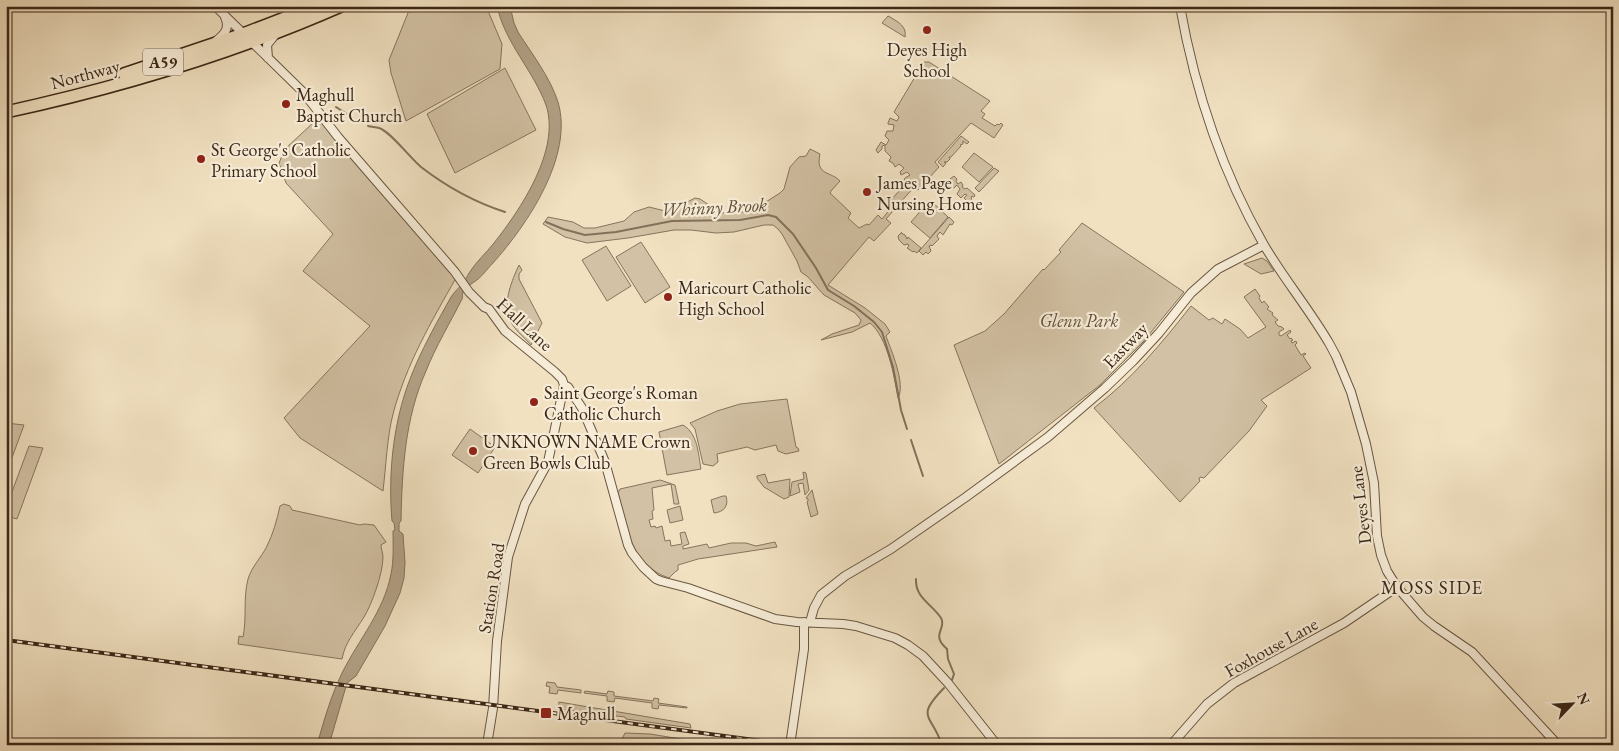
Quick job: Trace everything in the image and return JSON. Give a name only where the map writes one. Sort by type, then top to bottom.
[{"type":"highway","name":"Northway","points":[[6,104],[142,69],[316,6]]},
{"type":"highway","name":"Northway","points":[[6,112],[146,76],[252,43],[341,6]]},
{"type":"street","name":"Hall Lane","points":[[215,6],[303,92],[338,137],[455,272],[469,292],[484,307],[489,309],[505,330],[556,372],[564,385],[568,386],[578,401],[605,462],[628,545],[637,560],[650,574],[661,581],[688,588],[775,619],[807,622]]},
{"type":"street","points":[[1180,6],[1196,83],[1215,142],[1238,197],[1264,245]]},
{"type":"street","points":[[211,45],[227,30],[228,25],[224,15]]},
{"type":"street","points":[[268,59],[266,50],[268,43],[281,31]]},
{"type":"street","name":"Deyes Lane","points":[[1264,245],[1326,338],[1344,374],[1354,400],[1371,461],[1377,536],[1381,555],[1396,587],[1434,626],[1472,652],[1558,745]]},
{"type":"street","name":"Eastway","points":[[807,622],[821,595],[845,576],[891,549],[929,523],[1048,437],[1133,361],[1191,293],[1226,264],[1264,245]]},
{"type":"street","name":"Station Road","points":[[487,745],[493,708],[497,641],[508,557],[525,504],[548,462],[564,385]]},
{"type":"street","name":"Foxhouse Lane","points":[[1170,745],[1207,704],[1234,683],[1344,623],[1396,587]]},
{"type":"street","points":[[790,745],[807,622],[856,626],[895,638],[914,648],[948,683],[997,745]]},
{"type":"green space","points":[[407,6],[486,6],[502,44],[500,69],[406,121],[391,73],[389,60],[408,13]]},
{"type":"green space","points":[[888,16],[903,27],[905,37],[882,23]]},
{"type":"green space","points":[[924,62],[929,62],[990,101],[981,111],[985,114],[982,118],[995,126],[1001,123],[1003,125],[994,138],[971,123],[935,162],[939,167],[918,190],[914,187],[886,219],[891,223],[874,241],[869,237],[828,285],[865,308],[885,324],[890,332],[886,336],[899,376],[900,392],[898,398],[886,348],[870,323],[852,332],[821,340],[832,334],[859,325],[861,320],[855,313],[824,295],[801,272],[782,234],[773,225],[764,225],[734,232],[716,233],[674,230],[587,243],[565,237],[543,224],[548,217],[573,222],[584,228],[595,228],[624,221],[634,212],[649,207],[670,211],[695,198],[700,199],[721,213],[743,212],[758,207],[780,193],[784,189],[790,167],[799,157],[806,156],[810,149],[820,154],[819,161],[822,170],[840,181],[830,193],[851,213],[848,218],[859,228],[867,224],[869,225],[878,215],[882,219],[891,208],[887,204],[903,187],[905,178],[910,175],[907,172],[901,175],[900,172],[904,168],[899,164],[895,167],[889,161],[891,157],[885,151],[885,145],[882,146],[878,153],[876,150],[881,142],[886,145],[889,140],[885,136],[887,131],[893,131],[894,125],[888,124],[890,118],[897,121],[899,117],[894,112]]},
{"type":"green space","points":[[505,68],[536,130],[455,173],[427,114]]},
{"type":"green space","points":[[314,122],[322,122],[456,278],[420,344],[398,396],[389,432],[383,491],[300,438],[284,418],[370,326],[303,271],[333,234],[286,183],[279,163],[285,149]]},
{"type":"green space","points":[[961,136],[969,142],[967,144],[963,141],[963,144],[949,157],[950,159],[944,162],[946,163],[943,167],[938,162]]},
{"type":"green space","points":[[974,153],[993,167],[979,182],[962,167]]},
{"type":"green space","points":[[994,168],[999,171],[979,192],[975,188]]},
{"type":"green space","points":[[954,176],[958,184],[961,182],[962,187],[967,188],[975,195],[974,197],[972,196],[972,199],[967,204],[968,202],[964,198],[967,195],[965,194],[961,198],[957,194],[960,189],[957,185],[954,188],[948,186],[952,181],[950,179]]},
{"type":"green space","points":[[930,200],[948,217],[930,238],[911,222]]},
{"type":"green space","points":[[949,217],[954,222],[952,225],[950,224],[943,235],[940,232],[937,236],[939,239],[932,246],[929,246],[931,251],[923,255],[919,251]]},
{"type":"green space","name":"Glenn Park","points":[[1082,223],[1184,292],[1143,342],[1100,385],[999,464],[954,345],[985,331],[1004,314],[1043,269],[1061,252],[1059,250]]},
{"type":"green space","points":[[901,233],[921,248],[917,253],[907,248],[908,244],[904,245],[899,240],[898,236]]},
{"type":"green space","points":[[641,242],[670,287],[645,303],[616,257]]},
{"type":"green space","points":[[606,246],[631,286],[607,301],[582,260]]},
{"type":"green space","points":[[1262,258],[1267,261],[1274,271],[1261,274],[1244,264]]},
{"type":"green space","points":[[519,265],[522,270],[519,274],[519,279],[542,323],[531,345],[513,326],[507,312],[509,291]]},
{"type":"green space","points":[[1255,289],[1262,303],[1264,301],[1269,307],[1267,309],[1278,320],[1275,322],[1284,329],[1279,332],[1279,335],[1281,336],[1290,330],[1291,332],[1287,335],[1293,340],[1291,341],[1292,343],[1296,341],[1295,345],[1301,355],[1306,354],[1303,356],[1311,368],[1261,400],[1267,406],[1249,431],[1204,478],[1200,477],[1200,481],[1180,502],[1094,408],[1146,360],[1191,306],[1209,320],[1213,318],[1222,324],[1225,319],[1240,329],[1248,338],[1266,327],[1244,297]]},
{"type":"green space","points":[[787,399],[796,447],[799,451],[786,454],[778,451],[776,445],[755,450],[747,447],[717,454],[718,462],[713,466],[703,464],[695,429],[690,423],[717,411],[740,404]]},
{"type":"green space","points":[[6,423],[24,425],[6,474]]},
{"type":"green space","points":[[683,425],[692,433],[698,450],[701,469],[667,475],[659,432]]},
{"type":"green space","name":"UNKNOWN NAME Crown Green Bowls Club","points":[[470,429],[495,447],[478,473],[452,455]]},
{"type":"green space","points":[[29,446],[43,448],[17,519],[6,516],[6,508]]},
{"type":"green space","points":[[803,472],[806,473],[809,490],[805,495],[803,483],[798,484],[800,492],[790,496],[792,482],[804,479]]},
{"type":"green space","points":[[765,474],[768,483],[790,479],[789,497],[784,499],[764,487],[757,476]]},
{"type":"green space","points":[[660,480],[675,485],[679,504],[674,504],[671,484],[652,488],[654,510],[652,511],[653,519],[649,520],[651,527],[662,526],[665,541],[670,540],[671,546],[682,544],[680,533],[685,532],[689,544],[683,546],[683,549],[707,544],[709,548],[731,543],[746,543],[756,546],[775,542],[777,547],[698,559],[678,565],[678,570],[669,578],[656,572],[638,555],[632,544],[618,493],[620,489]]},
{"type":"green space","points":[[812,490],[818,514],[811,517],[808,499],[806,498]]},
{"type":"green space","points":[[726,496],[726,506],[723,510],[714,513],[711,500]]},
{"type":"green space","points":[[284,504],[290,506],[292,510],[360,525],[374,525],[386,542],[381,545],[383,564],[374,597],[348,642],[342,659],[238,644],[239,636],[243,637],[248,579],[267,546],[275,527],[280,506]]},
{"type":"green space","points":[[680,506],[683,520],[670,523],[667,510]]},
{"type":"green space","points":[[547,682],[555,683],[557,687],[581,690],[581,693],[558,690],[557,694],[549,693],[550,687],[546,686]]},
{"type":"green space","points":[[585,691],[607,694],[608,691],[614,692],[614,696],[653,701],[654,698],[659,699],[658,703],[687,708],[659,705],[658,709],[652,708],[652,703],[615,698],[614,702],[607,701],[607,696],[584,693]]},
{"type":"green space","points":[[559,702],[690,724],[691,728],[626,719],[625,717],[558,709]]},
{"type":"green space","points":[[625,733],[650,734],[699,742],[735,745],[619,745]]},
{"type":"shaded area","points":[[497,6],[510,6],[518,32],[555,93],[561,123],[559,145],[553,167],[533,210],[493,263],[464,290],[462,299],[426,371],[413,407],[406,444],[401,521],[399,523],[399,531],[403,534],[405,563],[400,593],[385,626],[356,676],[347,683],[329,745],[317,745],[338,682],[377,613],[388,587],[392,569],[393,531],[395,530],[392,521],[391,467],[399,413],[410,379],[424,347],[451,297],[494,243],[526,197],[543,160],[548,141],[549,122],[546,105],[506,32]]},
{"type":"waterway","name":"Whinny Brook","points":[[205,6],[210,11]]},
{"type":"waterway","name":"Whinny Brook","points":[[319,96],[324,99]]},
{"type":"waterway","name":"Whinny Brook","points":[[336,107],[353,118]]},
{"type":"waterway","name":"Whinny Brook","points":[[368,126],[384,130],[421,167],[441,181],[472,199],[505,212]]},
{"type":"waterway","name":"Whinny Brook","points":[[546,222],[585,235],[616,232],[672,221],[740,220],[768,215],[776,217],[793,234],[828,290],[854,306],[874,322],[882,332],[893,367],[901,410],[907,429]]},
{"type":"waterway","name":"Whinny Brook","points":[[911,440],[923,476]]},
{"type":"waterway","name":"Whinny Brook","points":[[916,579],[916,586],[921,596],[941,618],[942,624],[939,637],[941,643],[947,649],[948,659],[954,674],[952,680]]},
{"type":"waterway","name":"Whinny Brook","points":[[942,745],[930,721],[928,711],[930,705],[944,688]]},
{"type":"railway","points":[[6,640],[792,745]]},
{"type":"place","name":"Deyes High School","points":[[927,30]]},
{"type":"place","name":"Maghull Baptist Church","points":[[286,104]]},
{"type":"place","name":"St George's Catholic Primary School","points":[[201,159]]},
{"type":"place","name":"James Page Nursing Home","points":[[867,192]]},
{"type":"place","name":"Maricourt Catholic High School","points":[[668,297]]},
{"type":"place","name":"Saint George's Roman Catholic Church","points":[[534,402]]},
{"type":"place","name":"UNKNOWN NAME Crown Green Bowls Club","points":[[473,451]]},
{"type":"place","name":"Maghull","points":[[546,713]]},
{"type":"district","name":"MOSS SIDE","points":[[1432,587]]}]
